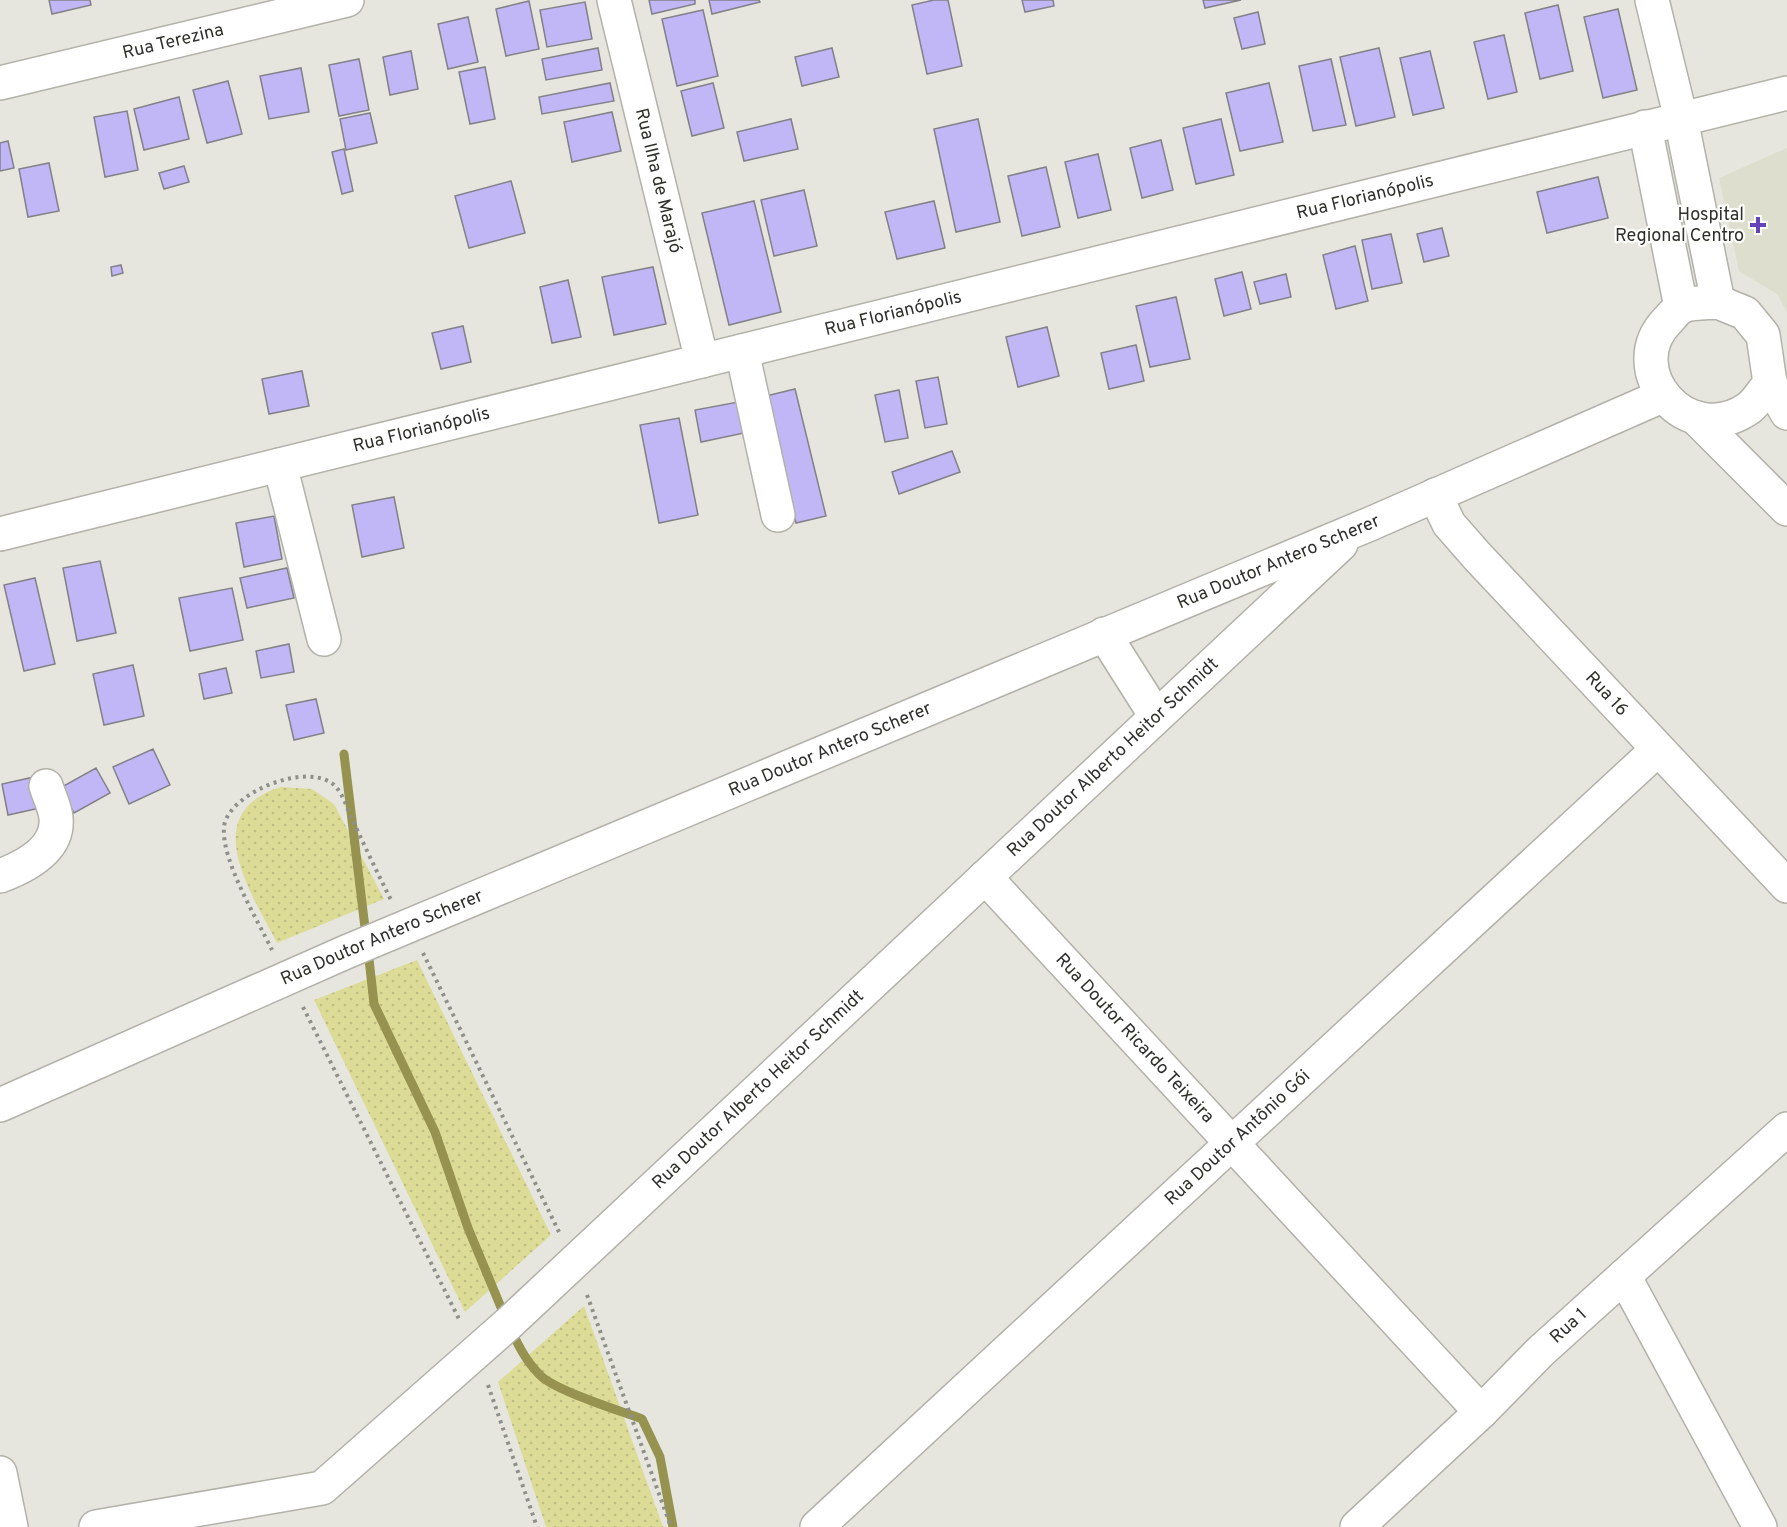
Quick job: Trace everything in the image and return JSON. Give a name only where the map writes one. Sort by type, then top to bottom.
[{"type":"street","name":"Rua Terezina","points":[[0,83],[347,0]]},
{"type":"street","name":"Rua Ilha de Marajó","points":[[614,0],[702,361]]},
{"type":"street","points":[[1652,0],[1681,118],[1718,302]]},
{"type":"street","name":"Rua Florianópolis","points":[[0,534],[1787,93]]},
{"type":"street","points":[[1645,127],[1681,307]]},
{"type":"street","points":[[1770,383],[1749,408],[1720,419],[1696,418],[1677,410],[1662,396],[1650,362],[1660,328],[1681,307],[1718,302],[1745,313],[1763,335],[1770,383],[1787,413]]},
{"type":"street","points":[[742,351],[778,515]]},
{"type":"street","name":"Rua Doutor Antero Scherer","points":[[0,1105],[346,952],[1357,529],[1662,396]]},
{"type":"street","points":[[1696,418],[1787,509]]},
{"type":"street","points":[[280,465],[324,639]]},
{"type":"street","name":"Rua 16","points":[[1435,495],[1449,524],[1477,556],[1787,886]]},
{"type":"street","name":"Rua Doutor Alberto Heitor Schmidt","points":[[96,1527],[322,1488],[508,1324],[1357,529]]},
{"type":"street","points":[[1104,634],[1156,716]]},
{"type":"street","name":"Rua Doutor Antônio Gói","points":[[817,1527],[1658,748]]},
{"type":"street","points":[[0,876],[29,865],[52,840],[56,819],[46,786]]},
{"type":"street","name":"Rua Doutor Ricardo Teixeira","points":[[985,877],[1481,1412]]},
{"type":"street","name":"Rua 1","points":[[1357,1527],[1481,1412],[1541,1351],[1787,1129]]},
{"type":"street","points":[[1624,1276],[1760,1527]]},
{"type":"street","points":[[0,1473],[11,1527]]},
{"type":"path","points":[[272,951],[225,849],[224,826],[228,812],[266,785],[300,777],[316,776],[336,787],[393,903]]},
{"type":"path","points":[[421,950],[561,1235]]},
{"type":"path","points":[[299,998],[460,1321]]},
{"type":"path","points":[[586,1292],[671,1527]]},
{"type":"path","points":[[486,1378],[537,1527]]},
{"type":"shaded area","name":"Hospital Regional Centro","points":[[1787,148],[1787,312],[1777,294],[1739,271],[1719,178]]},
{"type":"shaded area","points":[[281,787],[312,789],[334,804],[384,899],[277,943],[245,879],[238,856],[236,835],[241,815],[255,799]]},
{"type":"shaded area","points":[[417,960],[551,1235],[465,1312],[314,1000]]},
{"type":"shaded area","points":[[584,1306],[663,1527],[546,1527],[498,1382]]},
{"type":"building","points":[[49,0],[90,0],[91,5],[52,14]]},
{"type":"building","points":[[649,0],[695,0],[695,4],[652,14]]},
{"type":"building","points":[[709,0],[759,0],[760,2],[712,14]]},
{"type":"building","points":[[934,0],[948,0],[962,66],[927,74],[912,5]]},
{"type":"building","points":[[1022,0],[1053,0],[1054,6],[1025,12]]},
{"type":"building","points":[[1203,0],[1241,0],[1205,8]]},
{"type":"building","points":[[529,1],[539,49],[506,56],[496,9]]},
{"type":"building","points":[[585,2],[592,39],[547,47],[540,10]]},
{"type":"building","points":[[1558,5],[1573,71],[1540,79],[1525,13]]},
{"type":"building","points":[[1618,9],[1637,90],[1603,98],[1584,17]]},
{"type":"building","points":[[703,10],[718,76],[677,86],[662,19]]},
{"type":"building","points":[[1258,12],[1265,44],[1242,49],[1234,18]]},
{"type":"building","points":[[468,17],[478,62],[448,69],[438,24]]},
{"type":"building","points":[[1504,35],[1517,92],[1488,99],[1474,42]]},
{"type":"building","points":[[598,48],[602,70],[546,80],[542,59]]},
{"type":"building","points":[[832,48],[839,77],[802,86],[795,57]]},
{"type":"building","points":[[1379,48],[1395,117],[1356,126],[1340,57]]},
{"type":"building","points":[[411,51],[418,89],[390,95],[383,57]]},
{"type":"building","points":[[1430,51],[1444,108],[1413,115],[1400,58]]},
{"type":"building","points":[[359,59],[369,110],[339,116],[329,65]]},
{"type":"building","points":[[1331,59],[1346,125],[1313,131],[1299,66]]},
{"type":"building","points":[[485,67],[495,119],[470,124],[459,72]]},
{"type":"building","points":[[301,68],[309,112],[269,119],[260,76]]},
{"type":"building","points":[[228,81],[242,134],[207,143],[193,90]]},
{"type":"building","points":[[610,83],[614,101],[542,114],[539,97]]},
{"type":"building","points":[[713,83],[724,128],[692,136],[681,91]]},
{"type":"building","points":[[1269,83],[1283,142],[1240,151],[1226,93]]},
{"type":"building","points":[[179,97],[189,139],[144,150],[134,109]]},
{"type":"building","points":[[127,111],[138,170],[105,177],[94,117]]},
{"type":"building","points":[[612,112],[621,151],[572,162],[564,122]]},
{"type":"building","points":[[370,113],[377,143],[346,150],[340,119]]},
{"type":"building","points":[[791,119],[798,149],[744,161],[737,132]]},
{"type":"building","points":[[978,119],[1000,222],[956,232],[934,129]]},
{"type":"building","points":[[1221,119],[1234,175],[1196,184],[1183,128]]},
{"type":"building","points":[[1161,140],[1173,190],[1142,198],[1130,148]]},
{"type":"building","points":[[8,141],[14,168],[0,171],[0,143]]},
{"type":"building","points":[[344,149],[353,191],[342,194],[332,152]]},
{"type":"building","points":[[1098,154],[1111,210],[1078,218],[1065,162]]},
{"type":"building","points":[[49,163],[59,211],[28,217],[19,169]]},
{"type":"building","points":[[184,166],[189,182],[164,189],[159,173]]},
{"type":"building","points":[[1046,167],[1060,227],[1022,236],[1008,176]]},
{"type":"building","points":[[1598,177],[1608,218],[1547,233],[1537,192]]},
{"type":"building","points":[[511,181],[525,233],[469,248],[455,196]]},
{"type":"building","points":[[804,190],[817,246],[774,256],[761,200]]},
{"type":"building","points":[[754,201],[781,312],[729,325],[702,213]]},
{"type":"building","points":[[934,201],[945,248],[897,259],[885,212]]},
{"type":"building","points":[[1442,228],[1449,256],[1424,262],[1417,234]]},
{"type":"building","points":[[1391,234],[1402,283],[1372,289],[1362,240]]},
{"type":"building","points":[[1355,246],[1368,301],[1336,309],[1323,255]]},
{"type":"building","points":[[121,265],[123,273],[112,276],[111,267]]},
{"type":"building","points":[[653,267],[666,324],[614,335],[602,277]]},
{"type":"building","points":[[1242,272],[1251,309],[1224,316],[1215,279]]},
{"type":"building","points":[[1286,274],[1291,297],[1260,304],[1254,282]]},
{"type":"building","points":[[568,280],[581,337],[552,343],[540,287]]},
{"type":"building","points":[[1176,297],[1190,359],[1150,367],[1136,306]]},
{"type":"building","points":[[463,326],[471,362],[441,369],[432,333]]},
{"type":"building","points":[[1047,327],[1059,376],[1018,387],[1006,337]]},
{"type":"building","points":[[1136,345],[1144,381],[1109,389],[1101,353]]},
{"type":"building","points":[[302,371],[309,406],[269,414],[262,379]]},
{"type":"building","points":[[938,377],[947,424],[925,428],[916,381]]},
{"type":"building","points":[[795,389],[826,516],[796,523],[766,396]]},
{"type":"building","points":[[899,390],[908,438],[885,442],[875,395]]},
{"type":"building","points":[[738,402],[744,433],[701,442],[695,410]]},
{"type":"building","points":[[679,418],[698,515],[659,523],[640,425]]},
{"type":"building","points":[[952,451],[960,472],[899,494],[892,472]]},
{"type":"building","points":[[394,497],[404,548],[362,557],[352,505]]},
{"type":"building","points":[[274,516],[282,559],[244,567],[236,523]]},
{"type":"building","points":[[100,561],[116,633],[77,641],[63,568]]},
{"type":"building","points":[[287,568],[294,598],[247,608],[240,578]]},
{"type":"building","points":[[35,578],[55,664],[24,671],[4,585]]},
{"type":"building","points":[[232,588],[243,640],[190,651],[179,598]]},
{"type":"building","points":[[289,644],[294,672],[261,678],[256,651]]},
{"type":"building","points":[[133,665],[144,716],[104,725],[93,674]]},
{"type":"building","points":[[226,668],[232,693],[204,699],[199,674]]},
{"type":"building","points":[[316,699],[324,733],[294,740],[286,705]]},
{"type":"building","points":[[153,749],[170,785],[129,804],[113,767]]},
{"type":"building","points":[[96,768],[110,793],[74,813],[60,788]]},
{"type":"building","points":[[34,777],[40,808],[8,815],[2,784]]},
{"type":"waterway","points":[[344,754],[366,936]]},
{"type":"waterway","points":[[368,950],[374,1004],[435,1132],[468,1228],[505,1317]]},
{"type":"waterway","points":[[511,1329],[532,1366],[550,1383],[575,1395],[642,1419],[660,1457],[673,1527]]},
{"type":"place","name":"Hospital Regional Centro","points":[[1758,225]]}]
